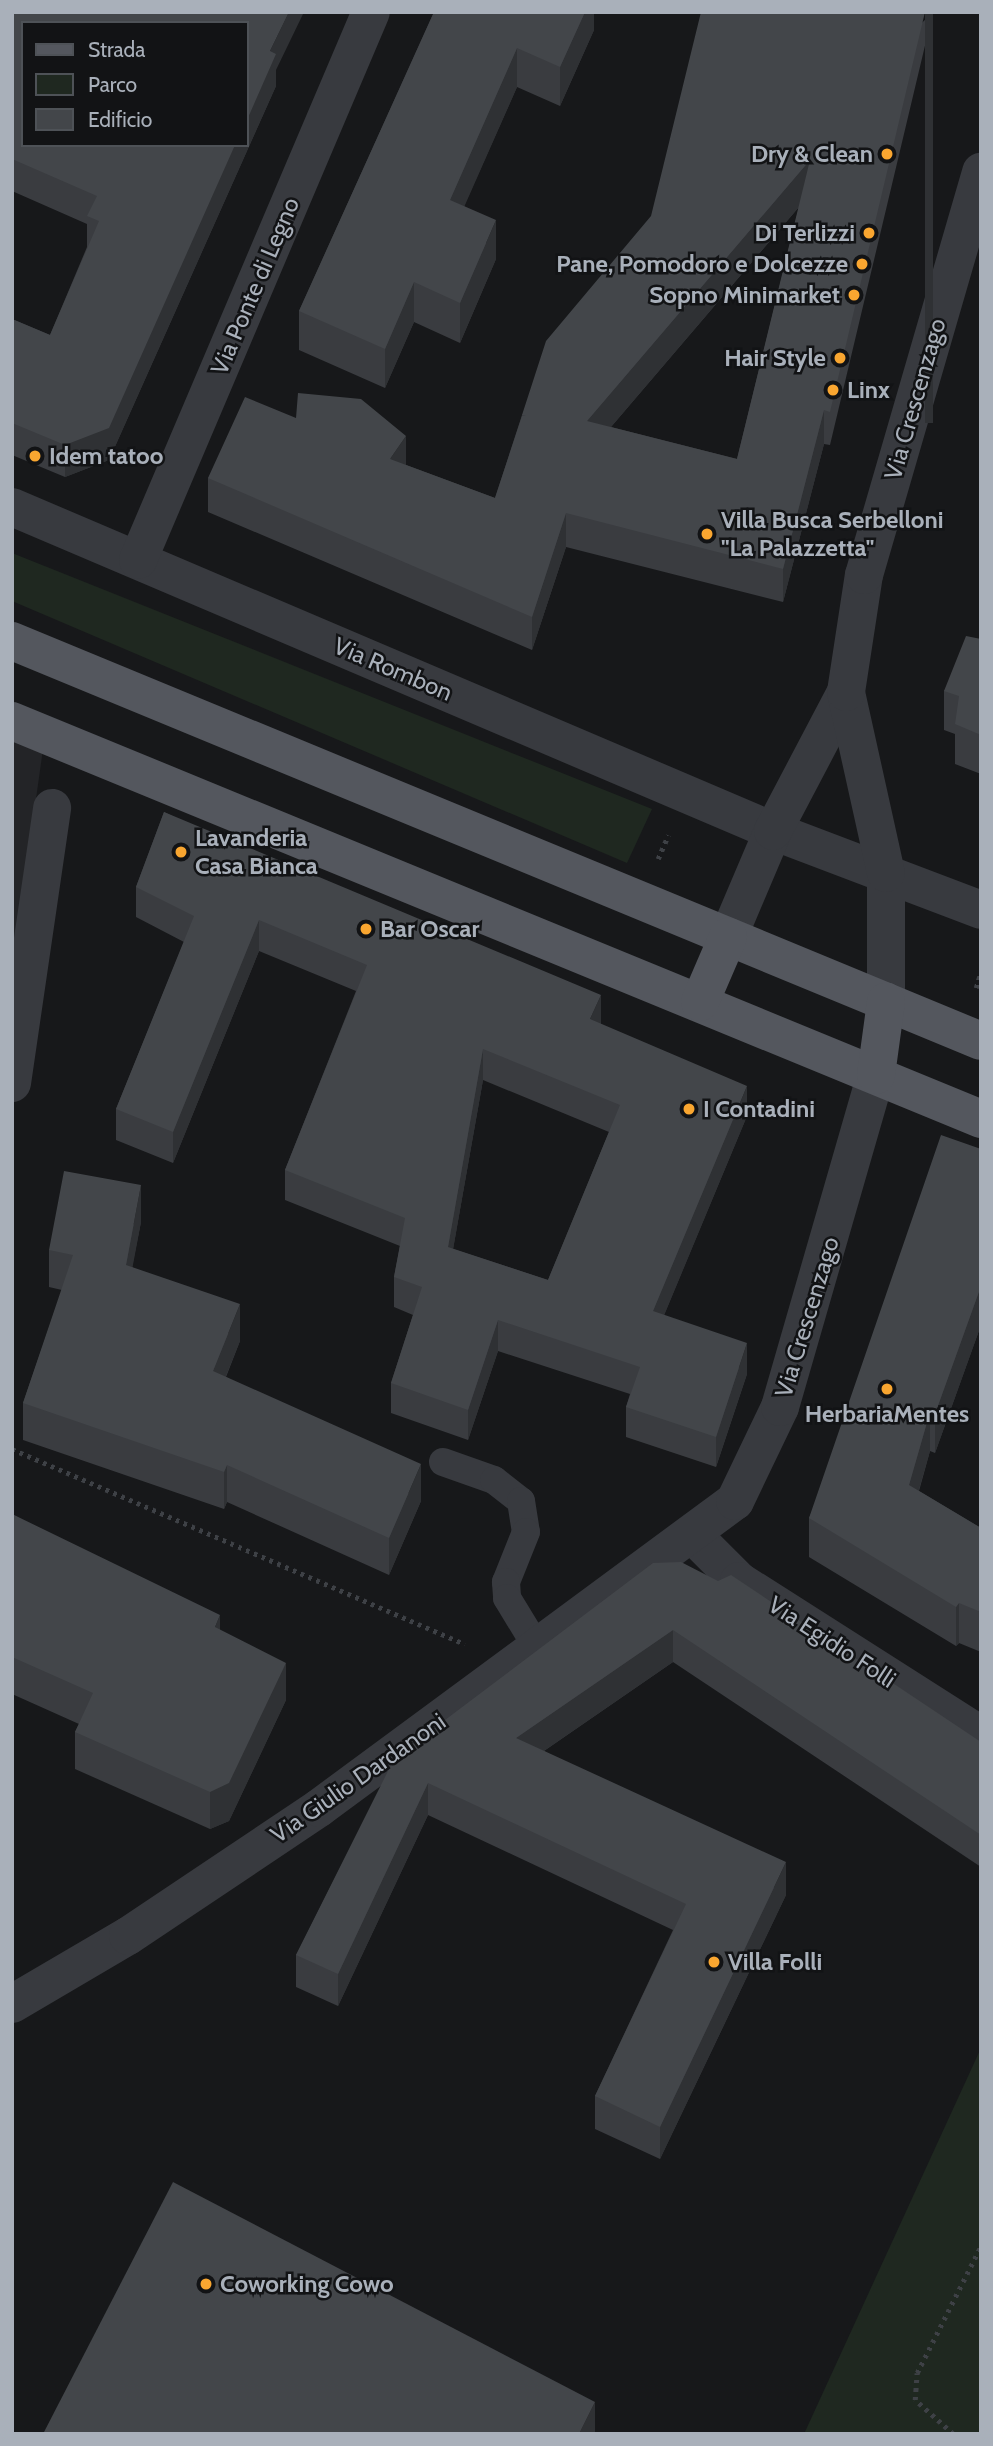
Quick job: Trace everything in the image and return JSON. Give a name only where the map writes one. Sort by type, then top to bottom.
[{"type":"main road","points":[[12,641],[981,1041]]},
{"type":"main road","points":[[12,721],[981,1119]]},
{"type":"main road","points":[[700,1002],[728,937]]},
{"type":"main road","points":[[876,1075],[887,1002]]},
{"type":"street","name":"Via Ponte di Legno","points":[[138,560],[371,12]]},
{"type":"street","name":"Via Crescenzago","points":[[886,873],[846,692],[864,575],[981,172]]},
{"type":"street","name":"Via Rombon","points":[[12,508],[773,831],[981,910]]},
{"type":"street","points":[[728,937],[773,831],[846,692]]},
{"type":"street","points":[[12,1083],[24,924],[52,808]]},
{"type":"street","points":[[886,873],[887,1002]]},
{"type":"street","name":"Via Crescenzago","points":[[694,1536],[735,1501],[780,1407],[876,1075]]},
{"type":"street","name":"Via Giulio Dardanoni","points":[[12,2004],[128,1936],[319,1808],[694,1536]]},
{"type":"street","name":"Via Egidio Folli","points":[[694,1536],[738,1581],[981,1735]]},
{"type":"lane","points":[[443,1462],[494,1480],[521,1501],[526,1532],[506,1582],[507,1598],[538,1649]]},
{"type":"path","points":[[657,862],[672,825]]},
{"type":"path","points":[[12,1449],[472,1647]]},
{"type":"path","points":[[953,2434],[915,2400],[917,2373],[981,2246]]},
{"type":"shaded area","points":[[12,736],[43,749],[12,970]]},
{"type":"green space","points":[[12,553],[652,809],[627,863],[12,601]]},
{"type":"green space","points":[[981,2048],[981,2434],[804,2434]]},
{"type":"building","points":[[12,12],[289,12],[270,51],[276,54],[248,118],[248,21],[21,21],[21,147],[234,147],[109,428],[65,445],[12,423],[12,319],[50,335],[99,221],[87,216],[97,196],[12,159]]},
{"type":"building","points":[[434,12],[585,12],[560,67],[517,48],[450,200],[496,220],[460,303],[414,282],[385,349],[299,311]]},
{"type":"building","points":[[701,12],[925,12],[830,412],[824,410],[783,569],[566,513],[532,617],[208,478],[245,397],[296,418],[298,393],[361,399],[406,436],[390,459],[495,498],[522,416],[526,416],[522,415],[546,341],[651,216]],"holes":[[[810,160],[737,459],[587,421]]]},
{"type":"building","points":[[966,636],[981,639],[981,735],[955,724],[959,696],[944,691]]},
{"type":"building","points":[[164,812],[601,995],[590,1019],[747,1086],[653,1311],[747,1343],[716,1437],[626,1407],[640,1367],[498,1320],[468,1410],[391,1383],[422,1287],[394,1277],[405,1218],[285,1170],[367,965],[259,920],[173,1132],[116,1109],[194,916],[136,887]],"holes":[[[483,1049],[620,1105],[548,1280],[448,1247]]]},
{"type":"building","points":[[941,1135],[981,1149],[981,1286],[935,1414],[930,1412],[909,1485],[981,1528],[981,1612],[959,1603],[956,1607],[809,1518]]},
{"type":"building","points":[[64,1171],[141,1185],[126,1265],[240,1304],[213,1371],[421,1464],[389,1538],[227,1465],[224,1472],[23,1403],[73,1255],[49,1250]]},
{"type":"building","points":[[12,1514],[220,1615],[215,1627],[286,1663],[229,1783],[210,1792],[75,1732],[93,1693],[12,1657]]},
{"type":"building","points":[[681,1562],[718,1581],[731,1575],[981,1742],[981,1835],[673,1630],[516,1738],[786,1862],[660,2127],[595,2096],[686,1904],[428,1783],[338,1974],[296,1955],[391,1765],[388,1763],[653,1563]]},
{"type":"building","points":[[173,2182],[595,2402],[579,2434],[43,2434]]},
{"type":"place","name":"Dry & Clean","points":[[887,154]]},
{"type":"place","name":"Di Terlizzi","points":[[869,233]]},
{"type":"place","name":"Pane, Pomodoro e Dolcezze","points":[[862,264]]},
{"type":"place","name":"Sopno Minimarket","points":[[854,295]]},
{"type":"place","name":"Hair Style","points":[[840,358]]},
{"type":"place","name":"Linx","points":[[833,390]]},
{"type":"place","name":"Idem tatoo","points":[[35,456]]},
{"type":"place","name":"Villa Busca Serbelloni \"La Palazzetta\"","points":[[707,534]]},
{"type":"place","name":"Lavanderia Casa Bianca","points":[[181,852]]},
{"type":"place","name":"Bar Oscar","points":[[366,929]]},
{"type":"place","name":"I Contadini","points":[[689,1109]]},
{"type":"place","name":"HerbariaMentes","points":[[887,1389]]},
{"type":"place","name":"Villa Folli","points":[[714,1962]]},
{"type":"place","name":"Coworking Cowo","points":[[206,2284]]}]
